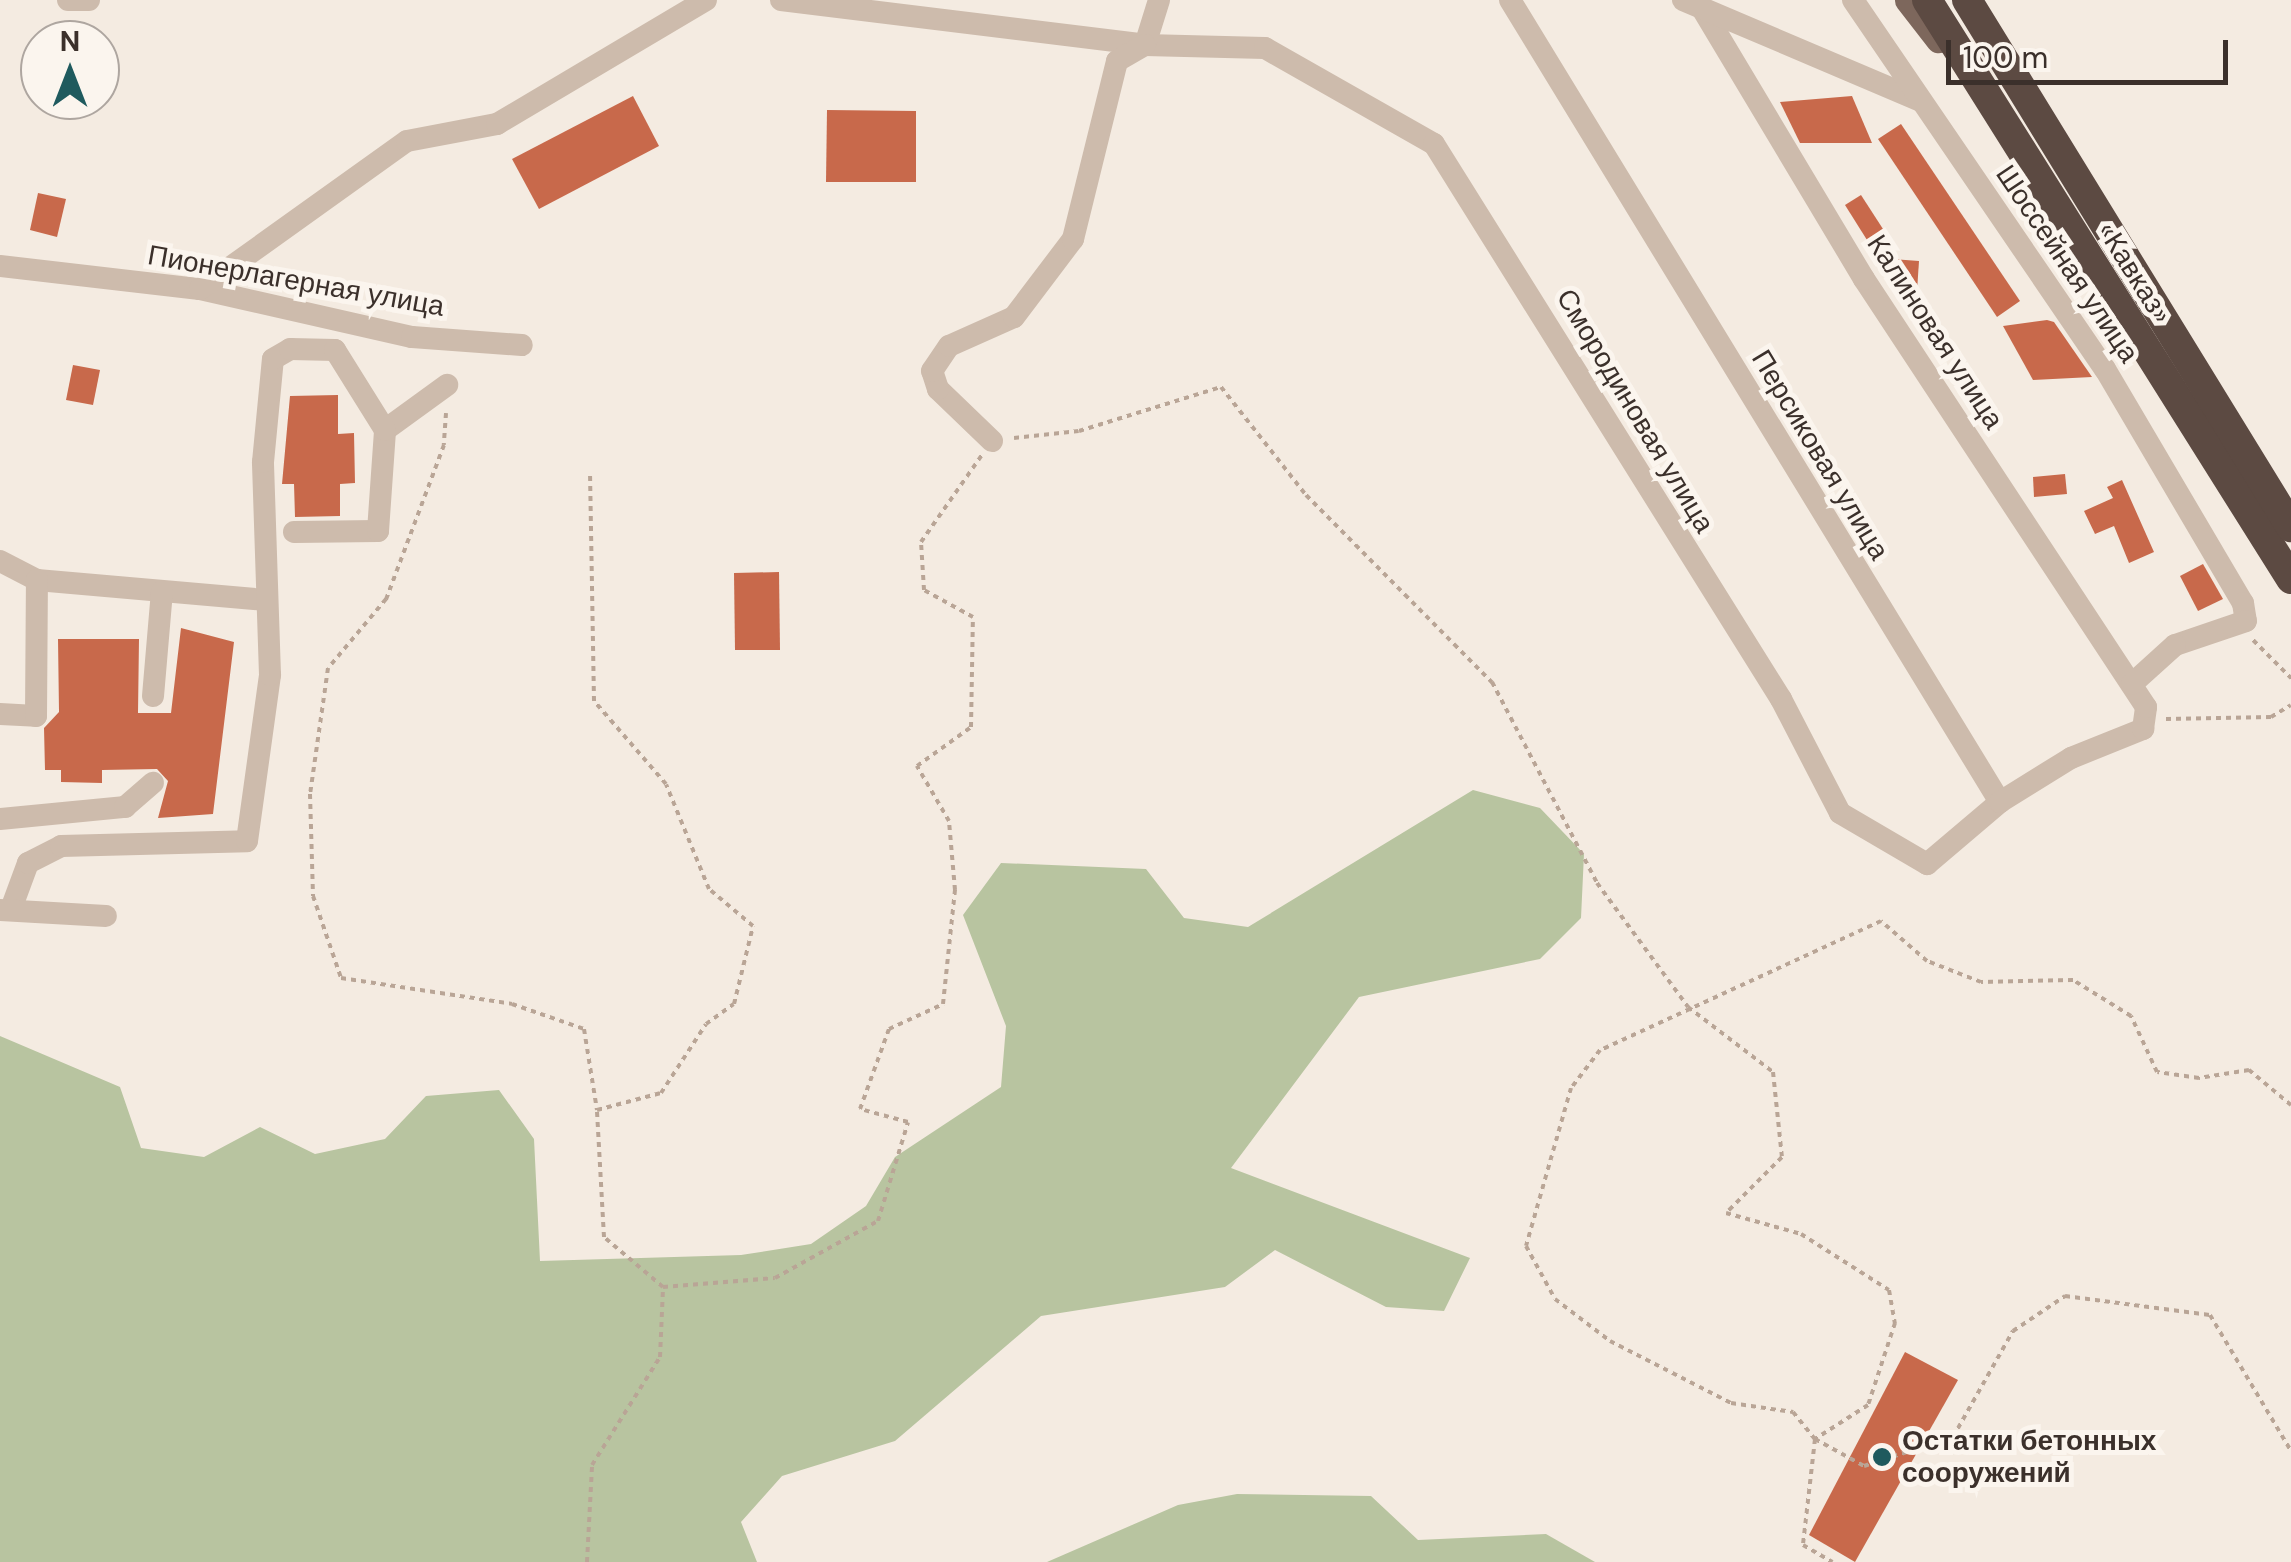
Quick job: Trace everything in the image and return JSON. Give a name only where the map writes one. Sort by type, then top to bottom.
[{"type":"highway","name":"«Кавказ»","points":[[1927,0],[1996,116],[2291,579]]},
{"type":"highway","name":"«Кавказ»","points":[[1966,0],[2291,527]]},
{"type":"main road","points":[[1907,0],[1996,116]]},
{"type":"street","points":[[68,0],[88,0]]},
{"type":"street","points":[[200,288],[407,142],[498,124],[706,0]]},
{"type":"street","points":[[780,0],[1145,45]]},
{"type":"street","points":[[992,441],[938,389],[932,371],[949,346],[1014,317],[1073,239],[1117,61],[1145,45],[1159,0]]},
{"type":"street","name":"Персиковая улица","points":[[1510,0],[2000,802]]},
{"type":"street","name":"Шоссейная улица","points":[[1853,0],[2105,369],[2136,434],[2190,506],[2246,621]]},
{"type":"street","points":[[1692,3],[1922,102]]},
{"type":"street","name":"Калиновая улица","points":[[1692,3],[1864,279],[2132,684],[2144,722]]},
{"type":"street","name":"Смородиновая улица","points":[[1145,45],[1265,48],[1434,144],[1781,699],[1840,813],[1926,864],[2000,802]]},
{"type":"street","name":"Пионерлагерная улица","points":[[0,266],[200,288],[412,337],[522,346]]},
{"type":"street","points":[[106,916],[6,910],[28,863],[60,846],[247,841],[270,675],[266,386],[274,359],[290,348],[335,350],[385,430],[378,531],[294,532]]},
{"type":"street","points":[[385,430],[447,385]]},
{"type":"street","points":[[0,561],[37,580],[266,600]]},
{"type":"street","points":[[0,714],[36,716],[37,580]]},
{"type":"street","points":[[153,696],[162,591]]},
{"type":"street","points":[[2132,684],[2174,646],[2246,621]]},
{"type":"street","points":[[2000,802],[2071,758],[2144,722]]},
{"type":"street","points":[[0,820],[125,807],[154,783]]},
{"type":"path","points":[[447,385],[444,445],[386,599],[328,668],[310,794],[313,896],[341,978],[512,1004],[584,1029],[597,1110],[604,1237],[663,1287],[775,1278],[878,1221],[908,1122],[860,1109],[889,1029],[944,1004],[955,890],[950,822],[917,766],[971,727],[973,618],[924,590],[922,542],[992,441],[1080,431],[1222,387],[1306,495],[1492,682],[1598,883],[1688,1007],[1773,1072],[1782,1156],[1726,1214],[1801,1234],[1889,1290],[1895,1322],[1868,1405],[1815,1438]]},
{"type":"path","points":[[590,474],[594,701],[666,784],[709,889],[753,926],[734,1004],[706,1024],[661,1093],[597,1110]]},
{"type":"path","points":[[2246,621],[2291,678]]},
{"type":"path","points":[[2144,722],[2198,725],[2271,718],[2291,705]]},
{"type":"path","points":[[2291,1105],[2250,1070],[2199,1078],[2157,1072],[2131,1016],[2073,980],[1982,982],[1927,961],[1881,921],[1600,1050],[1572,1088],[1532,1214],[1532,1270],[1554,1299],[1670,1378],[1731,1403],[1793,1412],[1815,1438],[1864,1466],[1953,1437],[2014,1331],[2065,1296],[2210,1315],[2291,1451]]},
{"type":"path","points":[[587,1562],[592,1465],[660,1356],[663,1287]]},
{"type":"path","points":[[1815,1438],[1803,1545],[1832,1562]]},
{"type":"green space","points":[[1473,790],[1540,808],[1584,854],[1581,918],[1540,959],[1359,997],[1231,1168],[1470,1258],[1444,1311],[1386,1307],[1275,1250],[1225,1287],[1041,1316],[895,1441],[782,1476],[741,1522],[757,1562],[0,1562],[0,1036],[120,1087],[141,1148],[204,1157],[260,1127],[315,1154],[385,1139],[426,1096],[499,1090],[534,1139],[540,1261],[741,1255],[811,1244],[866,1206],[895,1157],[1001,1087],[1006,1026],[963,915],[1001,863],[1146,869],[1184,918],[1248,927]]},
{"type":"green space","points":[[1237,1494],[1371,1496],[1418,1540],[1546,1534],[1595,1562],[1047,1562],[1178,1505]]},
{"type":"building","points":[[633,96],[659,146],[539,209],[512,159]]},
{"type":"building","points":[[1852,96],[1872,143],[1800,143],[1780,102]]},
{"type":"building","points":[[827,110],[916,111],[916,182],[826,182]]},
{"type":"building","points":[[1901,124],[2020,301],[1997,317],[1878,139]]},
{"type":"building","points":[[38,193],[66,199],[57,237],[30,230]]},
{"type":"building","points":[[1861,195],[1883,229],[1867,240],[1845,205]]},
{"type":"building","points":[[1892,259],[1919,261],[1917,291],[1891,290]]},
{"type":"building","points":[[2054,322],[2092,377],[2033,380],[2003,326]]},
{"type":"building","points":[[73,365],[100,370],[93,405],[66,400]]},
{"type":"building","points":[[338,395],[338,434],[354,433],[355,483],[340,484],[340,516],[295,517],[294,484],[282,484],[290,396]]},
{"type":"building","points":[[2065,474],[2067,494],[2034,497],[2033,477]]},
{"type":"building","points":[[2122,480],[2154,552],[2129,563],[2114,526],[2095,534],[2084,511],[2113,498],[2107,487]]},
{"type":"building","points":[[2203,564],[2223,599],[2198,611],[2180,576]]},
{"type":"building","points":[[779,572],[780,650],[735,650],[734,573]]},
{"type":"building","points":[[181,628],[234,642],[213,814],[158,818],[168,781],[157,769],[102,770],[102,783],[61,782],[61,770],[45,770],[44,728],[59,712],[58,639],[139,639],[138,713],[171,713]]},
{"type":"building","name":"Остатки бетонных сооружений","points":[[1905,1352],[1958,1380],[1855,1562],[1809,1535]]},
{"type":"place","name":"Остатки бетонных сооружений","points":[[1882,1457]]}]
